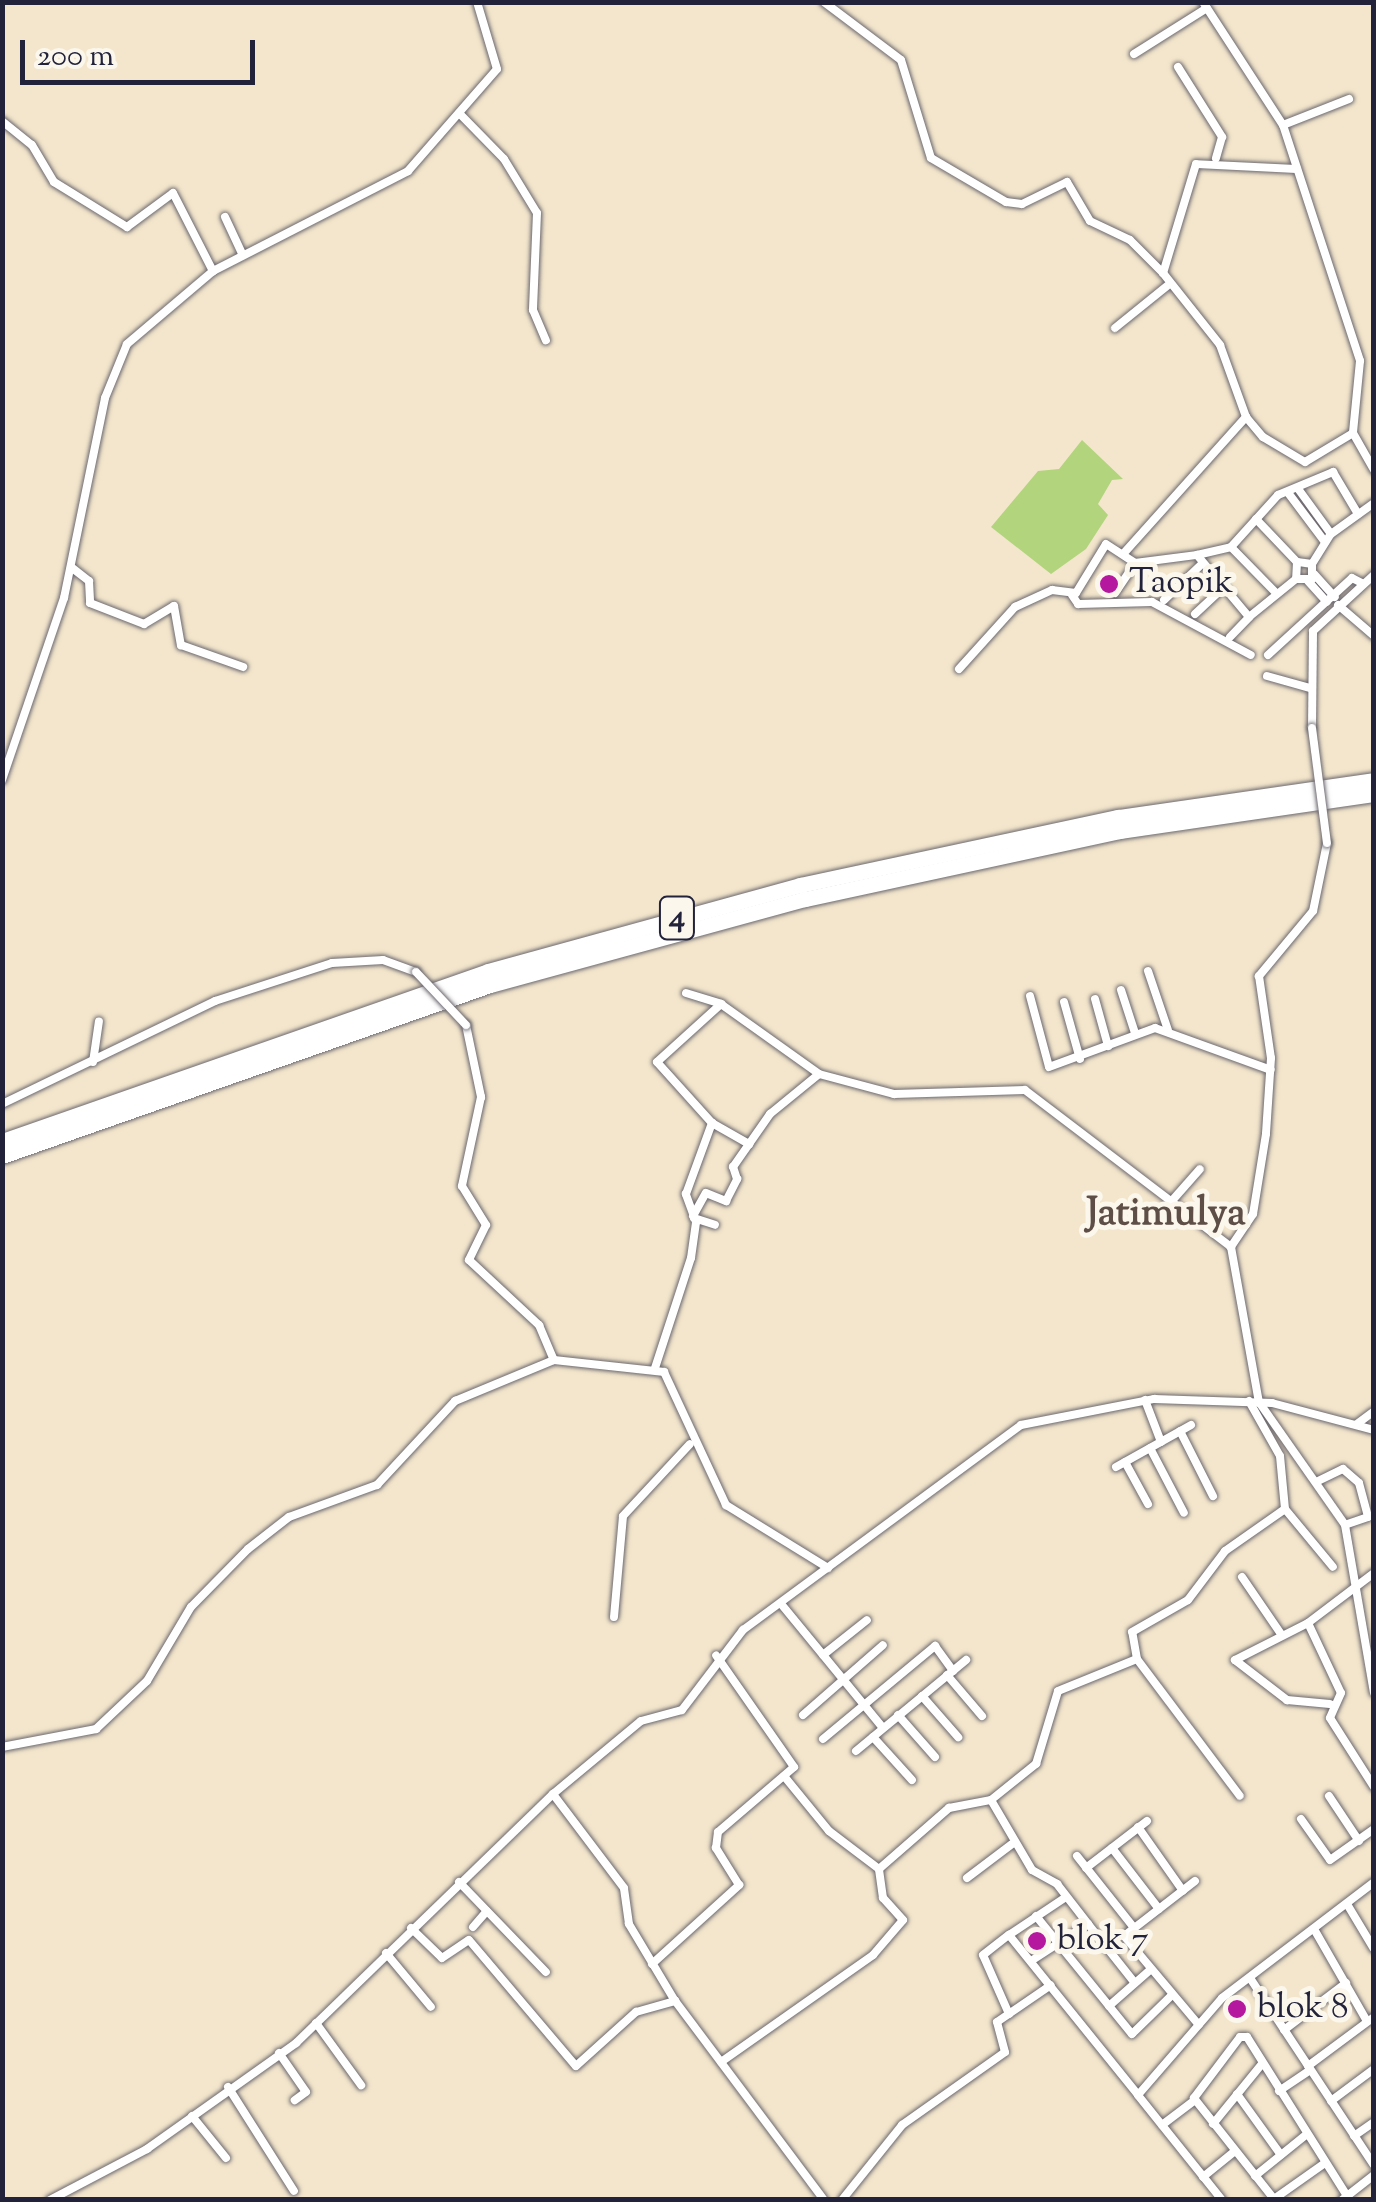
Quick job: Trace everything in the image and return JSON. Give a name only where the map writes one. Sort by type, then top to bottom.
[{"type":"highway","name":"4","points":[[2,1142],[488,971],[749,898],[1016,836],[1374,780]]},
{"type":"highway","name":"4","points":[[2,1156],[490,985],[805,898],[1120,831],[1374,794]]},
{"type":"street","points":[[2,780],[71,567],[122,352],[212,271],[388,188],[459,114],[499,62],[477,2]]},
{"type":"street","points":[[824,2],[900,60],[931,158],[1006,202],[1022,204],[1067,182],[1090,221],[1130,240],[1163,273],[1168,286],[1220,345],[1246,417],[1305,462],[1353,433]]},
{"type":"street","points":[[1134,54],[1205,5],[1282,125],[1298,169],[1306,219],[1360,362],[1353,433],[1374,470]]},
{"type":"street","points":[[1178,68],[1222,137],[1216,158]]},
{"type":"street","points":[[1282,125],[1349,99]]},
{"type":"street","points":[[459,114],[534,205],[533,317],[546,340]]},
{"type":"street","points":[[2,121],[32,145],[54,182],[127,227],[173,194],[212,271]]},
{"type":"street","points":[[1163,273],[1191,168],[1216,158],[1298,169]]},
{"type":"street","points":[[225,217],[242,254]]},
{"type":"street","points":[[1115,328],[1168,286]]},
{"type":"street","points":[[1124,553],[1246,417]]},
{"type":"street","points":[[1072,595],[1106,544],[1136,563],[1200,559],[1231,547],[1256,519],[1289,494],[1333,472],[1358,514]]},
{"type":"street","points":[[1299,490],[1328,538]]},
{"type":"street","points":[[1289,494],[1328,538]]},
{"type":"street","points":[[1374,503],[1328,538],[1312,564],[1311,578],[1374,636]]},
{"type":"street","points":[[1256,519],[1297,562],[1312,564]]},
{"type":"street","points":[[1231,547],[1275,592]]},
{"type":"street","points":[[1200,559],[1249,617]]},
{"type":"street","points":[[1164,600],[1200,559]]},
{"type":"street","points":[[1296,579],[1297,562]]},
{"type":"street","points":[[1115,593],[1136,563]]},
{"type":"street","points":[[71,567],[89,581],[90,603],[144,624],[174,606],[180,645],[242,667]]},
{"type":"street","points":[[1268,655],[1374,575]]},
{"type":"street","points":[[1230,637],[1275,592],[1296,579],[1311,578]]},
{"type":"street","points":[[1195,614],[1223,588]]},
{"type":"street","points":[[959,669],[1015,607],[1052,590],[1072,595],[1078,604],[1152,602],[1252,655]]},
{"type":"street","points":[[1333,1567],[1285,1508],[1280,1456],[1254,1402],[1231,1247],[1253,1214],[1270,1070],[1259,976],[1314,910],[1327,842],[1312,728],[1310,638],[1334,602]]},
{"type":"street","points":[[1267,676],[1310,688]]},
{"type":"street","points":[[2,1104],[214,1001],[332,963],[383,960],[416,972],[466,1026],[480,1097],[462,1186],[486,1225],[469,1260],[539,1325],[554,1360]]},
{"type":"street","points":[[1148,971],[1168,1030]]},
{"type":"street","points":[[1121,990],[1134,1033]]},
{"type":"street","points":[[686,993],[721,1004],[819,1074],[894,1094],[1026,1090],[1231,1247]]},
{"type":"street","points":[[1030,996],[1048,1066],[1080,1059],[1134,1033],[1168,1030],[1270,1070]]},
{"type":"street","points":[[1094,999],[1108,1046]]},
{"type":"street","points":[[1064,1002],[1080,1059]]},
{"type":"street","points":[[721,1004],[656,1065],[712,1123],[749,1144]]},
{"type":"street","points":[[93,1062],[99,1021]]},
{"type":"street","points":[[693,1217],[706,1193],[726,1201],[749,1144],[776,1106],[819,1074]]},
{"type":"street","points":[[654,1368],[691,1258],[693,1217],[688,1186],[712,1123]]},
{"type":"street","points":[[1170,1203],[1200,1168]]},
{"type":"street","points":[[693,1217],[715,1225]]},
{"type":"street","points":[[2,1747],[96,1729],[147,1681],[191,1607],[248,1549],[289,1517],[377,1484],[456,1401],[554,1360],[622,1362],[654,1368],[679,1390],[690,1444],[730,1510],[828,1568]]},
{"type":"street","points":[[1145,1400],[1161,1442]]},
{"type":"street","points":[[50,2200],[100,2179],[316,2023],[553,1794],[641,1721],[682,1710],[716,1655],[1021,1425],[1145,1400],[1254,1402],[1374,1430]]},
{"type":"street","points":[[1254,1402],[1344,1525],[1374,1694]]},
{"type":"street","points":[[1357,1424],[1374,1411]]},
{"type":"street","points":[[1148,1504],[1120,1465],[1191,1425]]},
{"type":"street","points":[[1180,1431],[1213,1496]]},
{"type":"street","points":[[614,1617],[626,1510],[690,1444]]},
{"type":"street","points":[[1150,1448],[1184,1513]]},
{"type":"street","points":[[1316,1482],[1343,1469],[1359,1483],[1368,1518],[1344,1525]]},
{"type":"street","points":[[1240,1796],[1137,1659],[1132,1632],[1188,1600],[1225,1551],[1285,1508]]},
{"type":"street","points":[[1330,1704],[1287,1700],[1235,1660],[1308,1623],[1374,1573]]},
{"type":"street","points":[[1242,1577],[1281,1634]]},
{"type":"street","points":[[782,1606],[883,1728]]},
{"type":"street","points":[[823,1655],[867,1620]]},
{"type":"street","points":[[1308,1623],[1341,1693],[1330,1704]]},
{"type":"street","points":[[803,1715],[883,1645]]},
{"type":"street","points":[[823,1738],[935,1646],[982,1716]]},
{"type":"street","points":[[652,1964],[739,1886],[716,1837],[794,1764],[716,1655]]},
{"type":"street","points":[[878,1869],[949,1808],[991,1800],[1036,1764],[1058,1692],[1137,1659]]},
{"type":"street","points":[[856,1752],[966,1660]]},
{"type":"street","points":[[922,1696],[958,1737]]},
{"type":"street","points":[[1330,1704],[1374,1787]]},
{"type":"street","points":[[898,1715],[935,1756]]},
{"type":"street","points":[[873,1737],[912,1780]]},
{"type":"street","points":[[721,2062],[821,1997],[902,1924],[878,1869],[829,1832],[784,1776]]},
{"type":"street","points":[[553,1794],[624,1888],[628,1924],[675,2000],[824,2200]]},
{"type":"street","points":[[1329,1796],[1358,1841]]},
{"type":"street","points":[[966,1878],[1017,1836],[991,1800]]},
{"type":"street","points":[[1301,1819],[1330,1860],[1374,1830]]},
{"type":"street","points":[[1086,1868],[1147,1820]]},
{"type":"street","points":[[1138,1828],[1182,1891]]},
{"type":"street","points":[[1012,1844],[1066,1897],[1135,1983]]},
{"type":"street","points":[[1112,1848],[1159,1909]]},
{"type":"street","points":[[1076,1856],[1134,1928]]},
{"type":"street","points":[[1107,1948],[1195,1881]]},
{"type":"street","points":[[459,1882],[546,1972]]},
{"type":"street","points":[[1138,2095],[1198,2025],[1250,1978],[1374,1882]]},
{"type":"street","points":[[1009,2014],[982,1960],[1009,1934],[1066,1897]]},
{"type":"street","points":[[1346,1904],[1374,1949]]},
{"type":"street","points":[[473,1927],[487,1911]]},
{"type":"street","points":[[1036,1916],[1136,2035],[1172,1996]]},
{"type":"street","points":[[1030,1962],[1088,1924]]},
{"type":"street","points":[[411,1928],[442,1958],[469,1940],[576,2066],[636,2012],[675,2000]]},
{"type":"street","points":[[1280,2092],[1370,2019],[1314,1929]]},
{"type":"street","points":[[1009,1934],[1221,2199]]},
{"type":"street","points":[[1124,1936],[1198,2025]]},
{"type":"street","points":[[386,1954],[432,2007]]},
{"type":"street","points":[[1109,2006],[1150,1970]]},
{"type":"street","points":[[1250,1978],[1374,2165]]},
{"type":"street","points":[[1284,2030],[1346,1982]]},
{"type":"street","points":[[842,2200],[902,2125],[1004,2052],[997,2022],[1050,1985]]},
{"type":"street","points":[[316,2023],[362,2085]]},
{"type":"street","points":[[1162,2125],[1196,2100],[1240,2037],[1262,2064],[1345,2198],[1374,2175]]},
{"type":"street","points":[[278,2053],[306,2092],[295,2100]]},
{"type":"street","points":[[1212,2124],[1262,2064]]},
{"type":"street","points":[[1331,2102],[1374,2070]]},
{"type":"street","points":[[228,2087],[294,2191]]},
{"type":"street","points":[[1237,2094],[1281,2155]]},
{"type":"street","points":[[1196,2100],[1254,2176],[1278,2198],[1325,2163]]},
{"type":"street","points":[[192,2116],[226,2158]]},
{"type":"street","points":[[1354,2136],[1374,2122]]},
{"type":"street","points":[[1254,2176],[1307,2134]]},
{"type":"street","points":[[1204,2177],[1235,2152]]},
{"type":"green space","points":[[1082,440],[1123,479],[1112,480],[1098,504],[1108,515],[1086,549],[1051,574],[991,527],[1038,471],[1059,469]]},
{"type":"place","name":"Taopik","points":[[1109,584]]},
{"type":"place","name":"blok 7","points":[[1037,1941]]},
{"type":"place","name":"blok 8","points":[[1237,2009]]},
{"type":"district","name":"Jatimulya","points":[[1166,1215]]}]
